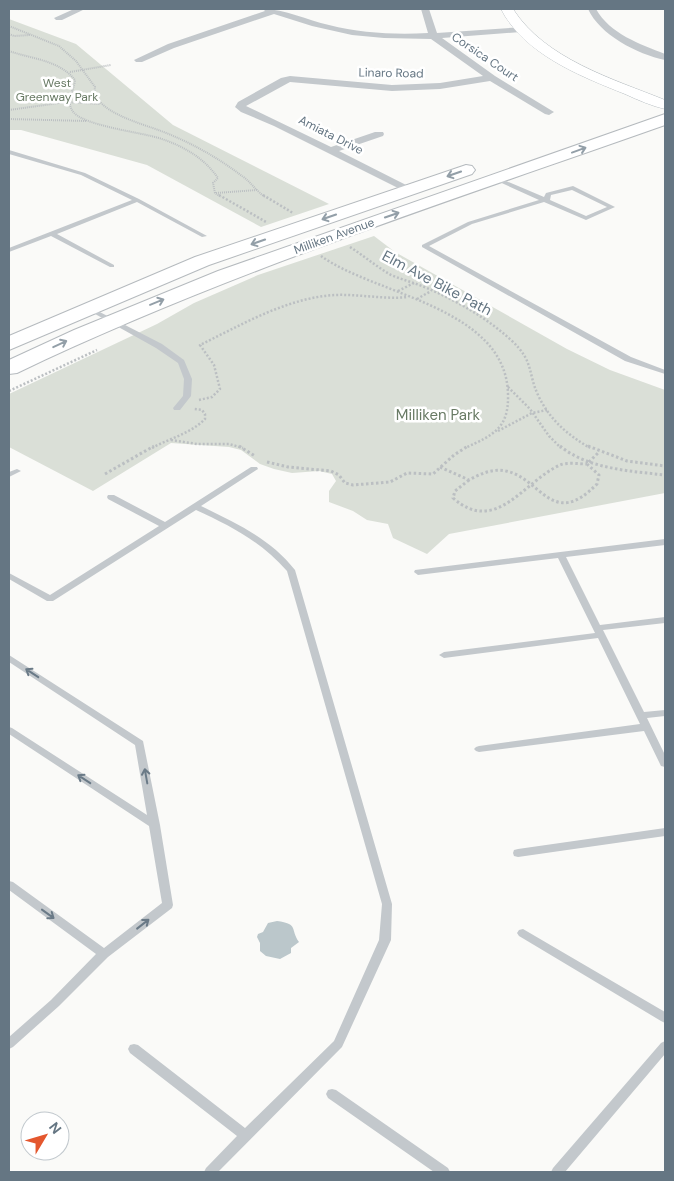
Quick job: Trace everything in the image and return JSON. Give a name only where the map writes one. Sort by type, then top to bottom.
[{"type":"main road","points":[[608,122],[664,108]]},
{"type":"main road","name":"Milliken Avenue","points":[[9,368],[112,321],[224,275],[497,179],[664,108]]},
{"type":"main road","name":"Milliken Avenue","points":[[9,344],[202,262],[481,165]]},
{"type":"street","points":[[59,18],[81,9]]},
{"type":"street","name":"Corsica Court","points":[[424,9],[434,37],[492,78],[548,112]]},
{"type":"street","points":[[507,9],[521,29],[563,59],[664,108]]},
{"type":"street","points":[[592,9],[596,19],[635,46],[665,57]]},
{"type":"street","points":[[139,60],[171,46],[271,10],[308,23],[363,34],[434,37],[521,29]]},
{"type":"street","name":"Linaro Road","points":[[240,107],[242,104],[290,79],[392,88],[440,86],[492,78]]},
{"type":"street","name":"Amiata Drive","points":[[240,107],[331,150],[408,190]]},
{"type":"street","points":[[331,150],[379,134]]},
{"type":"lane","points":[[9,152],[83,174],[204,236]]},
{"type":"lane","points":[[497,179],[547,199],[586,218],[612,207],[573,188],[548,194],[547,199]]},
{"type":"lane","points":[[547,199],[470,223],[424,246],[628,359],[665,372]]},
{"type":"lane","points":[[9,250],[137,200]]},
{"type":"lane","points":[[51,232],[112,266]]},
{"type":"lane","points":[[90,309],[159,346],[181,362],[188,379],[187,396],[177,408]]},
{"type":"lane","points":[[9,576],[50,599],[254,469]]},
{"type":"lane","points":[[9,475],[17,471]]},
{"type":"lane","points":[[110,497],[166,526]]},
{"type":"lane","points":[[196,507],[251,533],[278,554],[290,570],[387,904],[385,940],[338,1044],[210,1172]]},
{"type":"lane","points":[[418,572],[665,542]]},
{"type":"lane","points":[[561,555],[665,764]]},
{"type":"lane","points":[[444,656],[665,620]]},
{"type":"lane","points":[[9,658],[140,744],[168,905],[104,954],[67,992],[9,1044]]},
{"type":"lane","points":[[641,716],[665,713]]},
{"type":"lane","points":[[479,749],[646,727]]},
{"type":"lane","points":[[9,730],[154,825]]},
{"type":"lane","points":[[518,853],[665,832]]},
{"type":"lane","points":[[9,885],[104,954]]},
{"type":"lane","points":[[523,933],[665,1018]]},
{"type":"lane","points":[[557,1172],[665,1046]]},
{"type":"lane","points":[[134,1049],[246,1136]]},
{"type":"lane","points":[[332,1094],[444,1172]]},
{"type":"path","points":[[9,26],[59,46],[83,69],[95,87],[94,93],[100,104]]},
{"type":"path","points":[[9,34],[14,36],[32,34]]},
{"type":"path","points":[[9,51],[60,67],[69,72],[75,80],[69,98],[72,112],[86,122]]},
{"type":"path","points":[[69,72],[111,65]]},
{"type":"path","points":[[9,110],[70,101],[100,104],[113,112],[172,135],[211,155],[244,177],[257,190],[298,216]]},
{"type":"path","points":[[9,120],[86,122],[133,131],[166,141],[200,158],[213,168],[218,178],[213,183],[215,193],[271,225]]},
{"type":"path","points":[[200,158],[211,155]]},
{"type":"path","points":[[215,193],[257,190]]},
{"type":"path","name":"Elm Ave Bike Path","points":[[346,244],[388,273],[431,290],[474,313],[516,344],[527,357],[539,397],[559,427],[574,439],[598,452],[618,459],[665,466]]},
{"type":"path","points":[[318,254],[347,271],[417,299],[468,326],[483,338],[498,358],[508,386],[508,410],[495,432]]},
{"type":"path","points":[[398,291],[414,283]]},
{"type":"path","points":[[417,299],[431,290]]},
{"type":"path","points":[[195,401],[212,397],[220,389],[219,373],[211,358],[200,345],[304,299],[342,295],[388,299],[409,297]]},
{"type":"path","points":[[9,390],[104,347]]},
{"type":"path","points":[[508,386],[532,413],[552,441],[587,462],[598,471],[600,477],[598,483],[579,498],[568,502],[555,501],[543,497],[530,486],[517,475],[491,471],[470,480],[455,491],[453,498],[462,506],[476,512],[498,508],[530,486],[562,464],[587,462],[634,472],[665,475]]},
{"type":"path","points":[[105,474],[159,443],[189,433],[206,420],[202,410],[190,408]]},
{"type":"path","points":[[266,462],[273,466],[291,469],[323,468],[335,470],[342,476],[345,483],[353,485],[390,482],[407,473],[433,474],[452,455],[532,413],[547,410]]},
{"type":"path","points":[[171,440],[197,444],[228,444],[242,447],[258,458]]},
{"type":"path","points":[[587,462],[598,452]]},
{"type":"path","points":[[440,467],[470,480]]},
{"type":"green space","name":"West Greenway Park","points":[[9,19],[76,44],[173,125],[329,204],[261,227],[147,165],[21,130],[9,130]]},
{"type":"green space","name":"Milliken Park","points":[[374,236],[395,252],[567,349],[610,370],[665,390],[665,493],[449,534],[427,554],[393,538],[388,524],[367,520],[353,511],[329,502],[329,491],[336,481],[332,474],[319,471],[292,473],[274,469],[260,464],[241,450],[229,447],[171,443],[93,491],[9,447],[9,394],[157,324],[194,303],[258,275]]},
{"type":"shaded area","points":[[277,921],[291,926],[299,942],[291,948],[291,953],[280,959],[266,956],[260,951],[260,943],[257,937],[258,934],[263,932],[268,923]]}]
